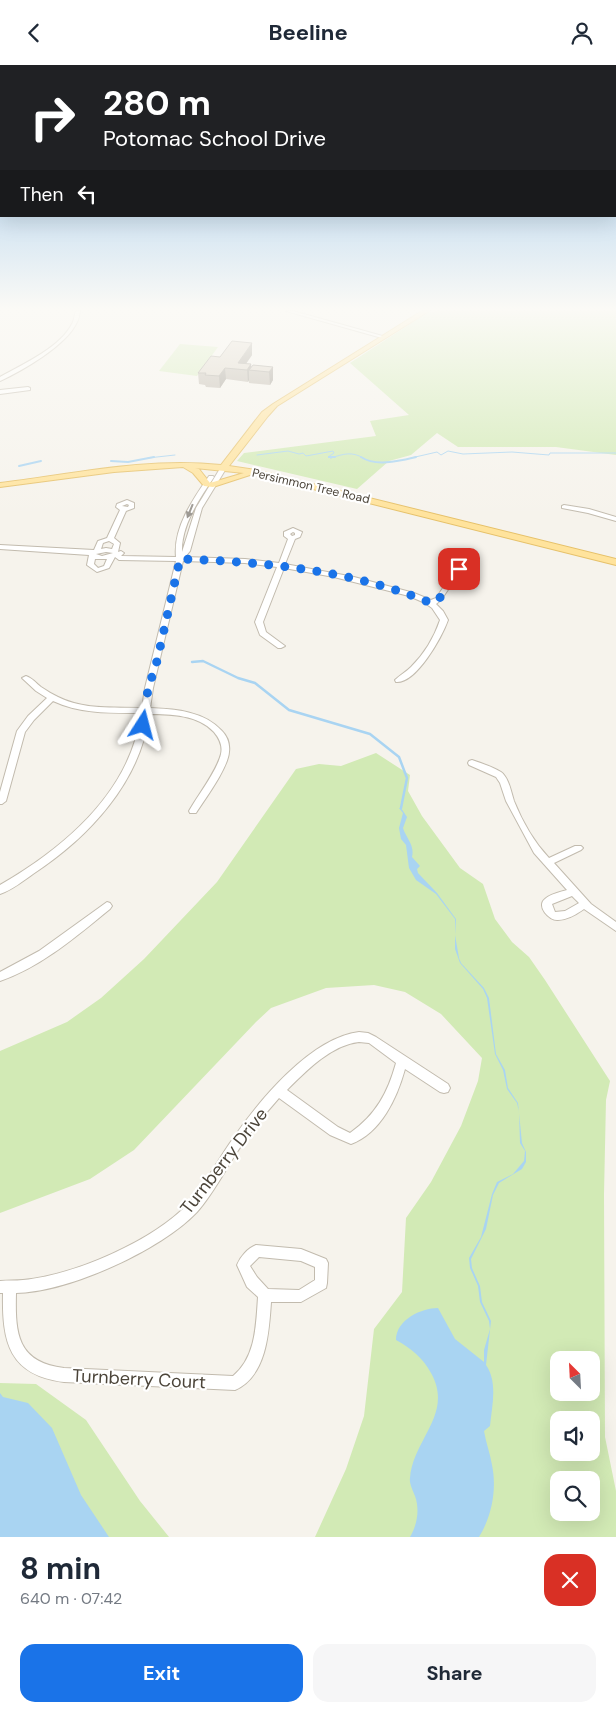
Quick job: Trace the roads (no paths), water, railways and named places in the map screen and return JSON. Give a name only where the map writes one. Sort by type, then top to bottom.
[{"type":"main road","points":[[224,467],[275,405],[316,380]]},
{"type":"main road","points":[[183,465],[196,471],[210,485],[229,479],[263,474]]},
{"type":"main road","name":"Persimmon Tree Road","points":[[0,485],[140,467],[183,465],[224,467],[263,474],[616,562]]},
{"type":"street","points":[[0,392],[28,389]]},
{"type":"street","points":[[0,890],[27,875],[70,842],[102,809],[124,778],[141,738],[144,711],[180,559],[187,551],[199,508],[210,485],[224,467]]},
{"type":"street","points":[[564,507],[589,511],[616,519]]},
{"type":"street","points":[[110,539],[118,543],[114,554],[107,567],[97,570],[90,565],[94,553],[100,543],[110,539],[124,509]]},
{"type":"street","points":[[281,646],[263,633],[259,622],[292,537]]},
{"type":"street","points":[[0,547],[94,553],[102,558],[114,554]]},
{"type":"street","points":[[114,554],[120,558],[245,561],[281,565],[364,582],[412,595],[431,603],[444,619],[442,628],[417,667],[399,680]]},
{"type":"street","points":[[431,603],[439,599],[459,569]]},
{"type":"street","points":[[26,678],[37,689],[62,703],[85,708],[188,714],[206,720],[218,729],[224,740],[225,754],[193,811]]},
{"type":"street","points":[[2,801],[21,731],[30,718],[52,697]]},
{"type":"street","points":[[472,763],[499,775],[524,831],[537,851],[585,904],[616,927]]},
{"type":"street","points":[[548,862],[578,848]]},
{"type":"street","points":[[574,892],[547,902],[547,909],[551,915],[558,917],[567,915],[585,904]]},
{"type":"street","points":[[0,977],[57,944],[107,906]]},
{"type":"street","name":"Turnberry Drive","points":[[5,1288],[68,1278],[92,1269],[140,1245],[177,1220],[192,1208],[237,1143],[290,1077],[317,1055],[348,1038],[368,1038],[444,1088]]},
{"type":"street","points":[[279,1091],[334,1131],[351,1139],[366,1130],[381,1114],[396,1085],[402,1061]]},
{"type":"street","points":[[256,1251],[301,1255],[322,1263],[321,1283],[301,1296],[265,1295],[252,1282],[243,1265],[256,1251]]},
{"type":"street","name":"Turnberry Court","points":[[5,1288],[14,1345],[25,1359],[40,1370],[64,1375],[235,1383],[248,1372],[253,1362],[260,1337],[265,1295]]},
{"type":"water","points":[[399,808],[407,817],[403,828],[411,845],[412,857],[420,866],[417,869],[418,873],[437,893],[456,919],[455,935],[455,919],[436,894],[416,880],[409,868],[406,845],[401,839],[399,828],[403,813]]},
{"type":"water","points":[[455,935],[461,963],[484,988],[489,998],[496,1054],[505,1070],[508,1088],[518,1103],[519,1111],[517,1103],[507,1089],[503,1070],[495,1054],[487,998],[483,989],[460,963],[455,949]]},
{"type":"water","points":[[519,1113],[522,1143],[526,1152],[526,1162],[522,1169],[499,1183],[493,1195],[486,1229],[471,1259],[472,1268],[480,1286],[482,1302],[491,1321],[486,1365],[492,1379],[493,1402],[490,1426],[484,1431],[494,1483],[490,1511],[479,1537],[410,1537],[416,1522],[417,1512],[417,1501],[410,1480],[413,1464],[435,1414],[438,1401],[437,1388],[431,1373],[416,1354],[396,1340],[397,1333],[405,1321],[417,1313],[438,1308],[455,1339],[484,1362],[484,1350],[490,1329],[489,1321],[480,1302],[478,1286],[470,1268],[469,1258],[481,1237],[492,1194],[497,1182],[513,1174],[524,1161],[525,1151],[520,1143]]},
{"type":"water","points":[[0,1393],[3,1397],[28,1403],[52,1428],[81,1495],[109,1537],[0,1537]]},
{"type":"waterway","points":[[257,455],[288,451],[299,454],[303,453],[306,456],[333,451],[334,453],[328,457],[334,457]]},
{"type":"waterway","points":[[412,458],[437,452],[441,455],[448,451],[463,454],[512,452],[549,455],[550,453],[616,453]]},
{"type":"waterway","points":[[334,457],[351,454],[374,462],[412,458]]},
{"type":"waterway","points":[[150,458],[175,455]]},
{"type":"waterway","points":[[150,458],[154,457]]},
{"type":"waterway","points":[[329,457],[334,457]]},
{"type":"waterway","points":[[111,461],[128,462],[150,458]]},
{"type":"waterway","points":[[19,466],[41,461]]},
{"type":"waterway","points":[[192,662],[203,661],[238,678],[255,683],[289,710],[370,734],[399,757],[407,778],[401,808]]}]
